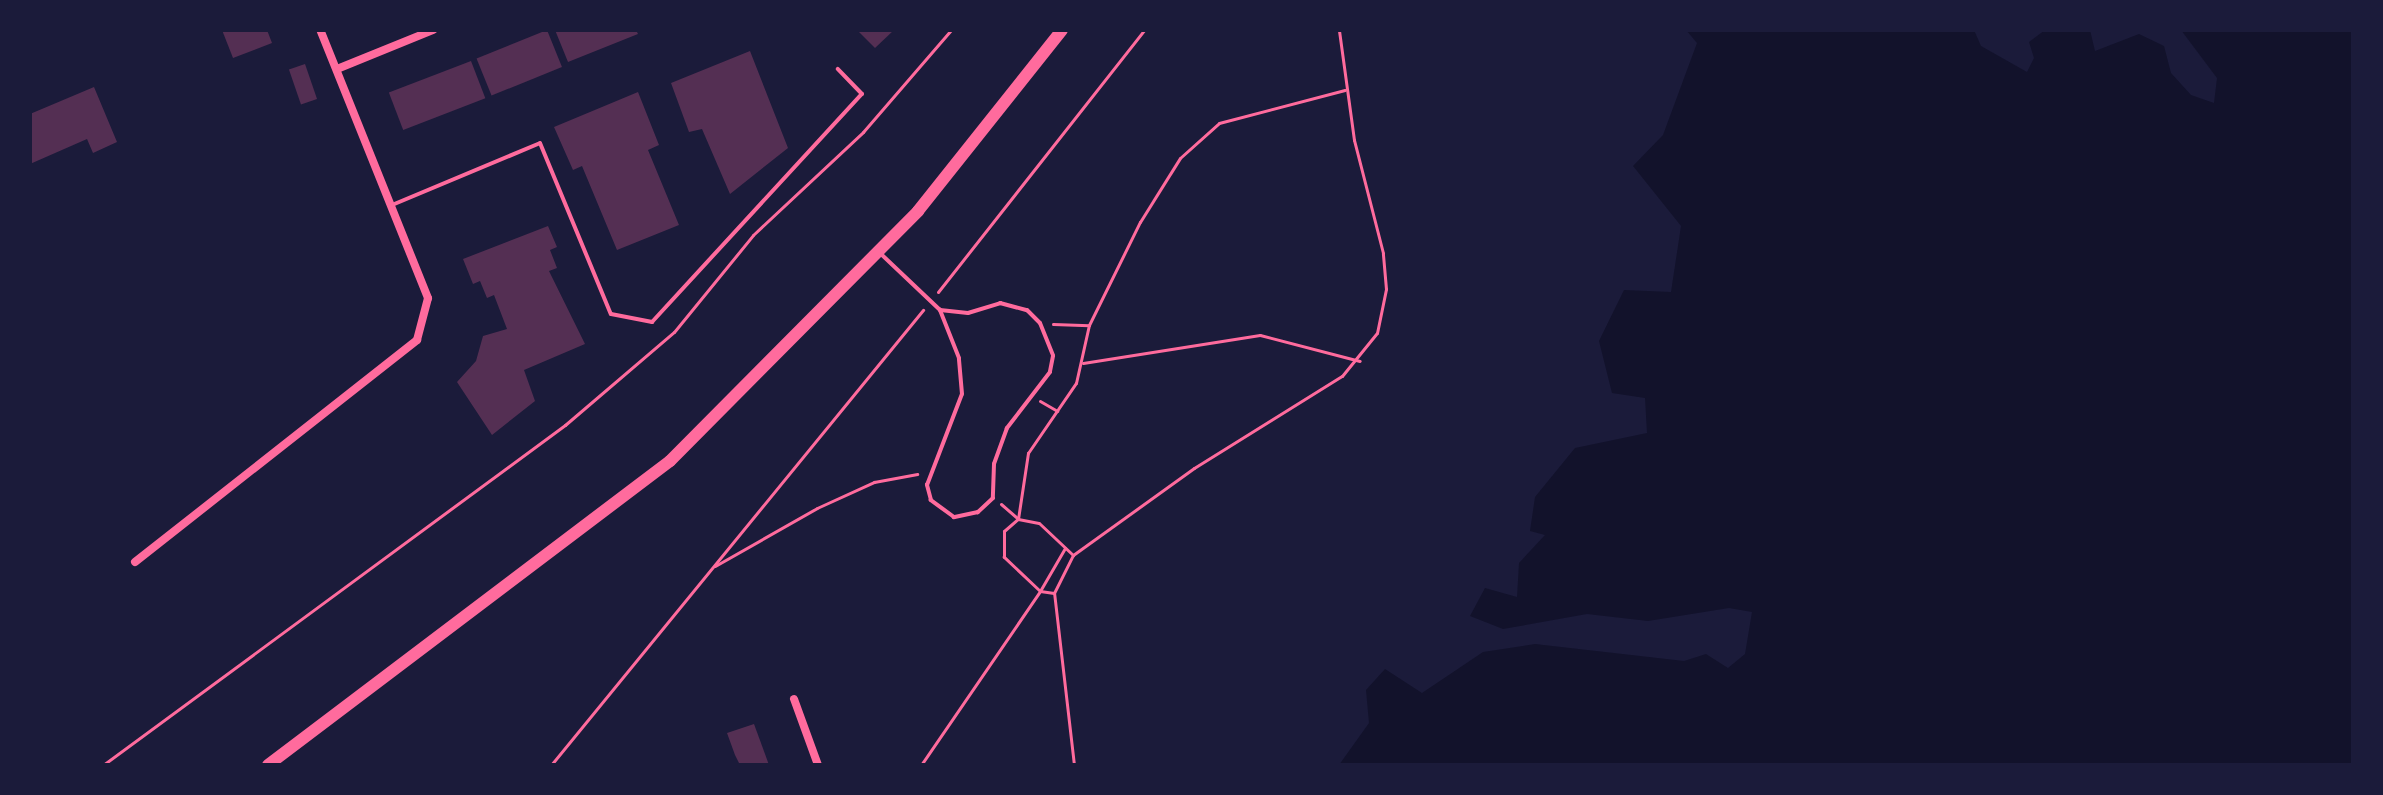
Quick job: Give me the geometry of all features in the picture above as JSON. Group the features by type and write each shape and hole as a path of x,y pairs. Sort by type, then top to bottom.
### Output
{"main road":[{"path":"266,765 660,470 880,252 1062,30"}],"street":[{"path":"135,562 417,340 428,298 320,30"},
{"path":"337,69 433,30"},
{"path":"794,699 818,765"}],"lane":[{"path":"392,205 540,143 611,314 652,322 862,94 838,69"},
{"path":"880,252 940,310 959,358 962,394 929,471 931,500 954,517 978,512 993,498 1001,444 1030,395 1050,372 1053,356 1040,323 1011,303 968,313 940,310"}],"path":[{"path":"103,765 565,425 674,332 753,235 863,132 951,30"},
{"path":"551,765 931,301 1144,30"},
{"path":"1074,765 1054,593 1073,555 1360,361 1377,333 1386,289 1345,90 1339,30"},
{"path":"1054,593 1040,591 1004,557 1004,531 1018,519 1028,453 1057,411 1083,363 1089,325 1180,158 1219,123 1345,90"},
{"path":"1040,323 1089,325"},
{"path":"1083,363 1260,335 1360,361"},
{"path":"1030,395 1057,411"},
{"path":"711,569 874,482 929,471"},
{"path":"993,498 1018,519 1039,523 1073,555"},
{"path":"921,765 1040,591 1065,548"}],"shaded area":[{"path":"1686,30 1974,30 1981,46 2027,72 2034,58 2029,42 2045,30 2090,30 2095,51 2139,34 2164,46 2171,73 2191,95 2214,103 2217,78 2181,30 2353,30 2353,765 1339,765 1369,723 1366,690 1385,669 1422,693 1483,652 1535,644 1684,661 1706,654 1728,668 1745,654 1752,612 1729,608 1648,621 1587,614 1503,629 1470,616 1485,588 1517,597 1519,563 1545,535 1530,531 1535,497 1575,448 1647,433 1645,398 1612,393 1599,341 1624,290 1671,292 1681,226 1633,166 1663,135 1697,43"}],"building":[{"path":"222,30 267,30 272,43 233,58"},
{"path":"547,30 562,67 492,96 477,58"},
{"path":"555,30 636,30 638,34 568,62"},
{"path":"857,30 894,30 875,48"},
{"path":"750,51 788,148 730,194 702,129 689,132 671,83"},
{"path":"471,61 485,98 403,130 389,93"},
{"path":"305,64 317,99 301,105 289,70"},
{"path":"94,87 117,142 93,153 87,139 30,164 30,114"},
{"path":"638,92 659,145 648,150 679,225 617,250 582,166 573,170 554,127"},
{"path":"548,226 557,247 550,250 557,268 549,271 585,344 524,370 535,401 492,435 457,382 476,361 483,336 507,329 494,295 487,298 480,281 473,284 463,259"},
{"path":"754,724 769,765 740,765 735,755 727,733"}]}
